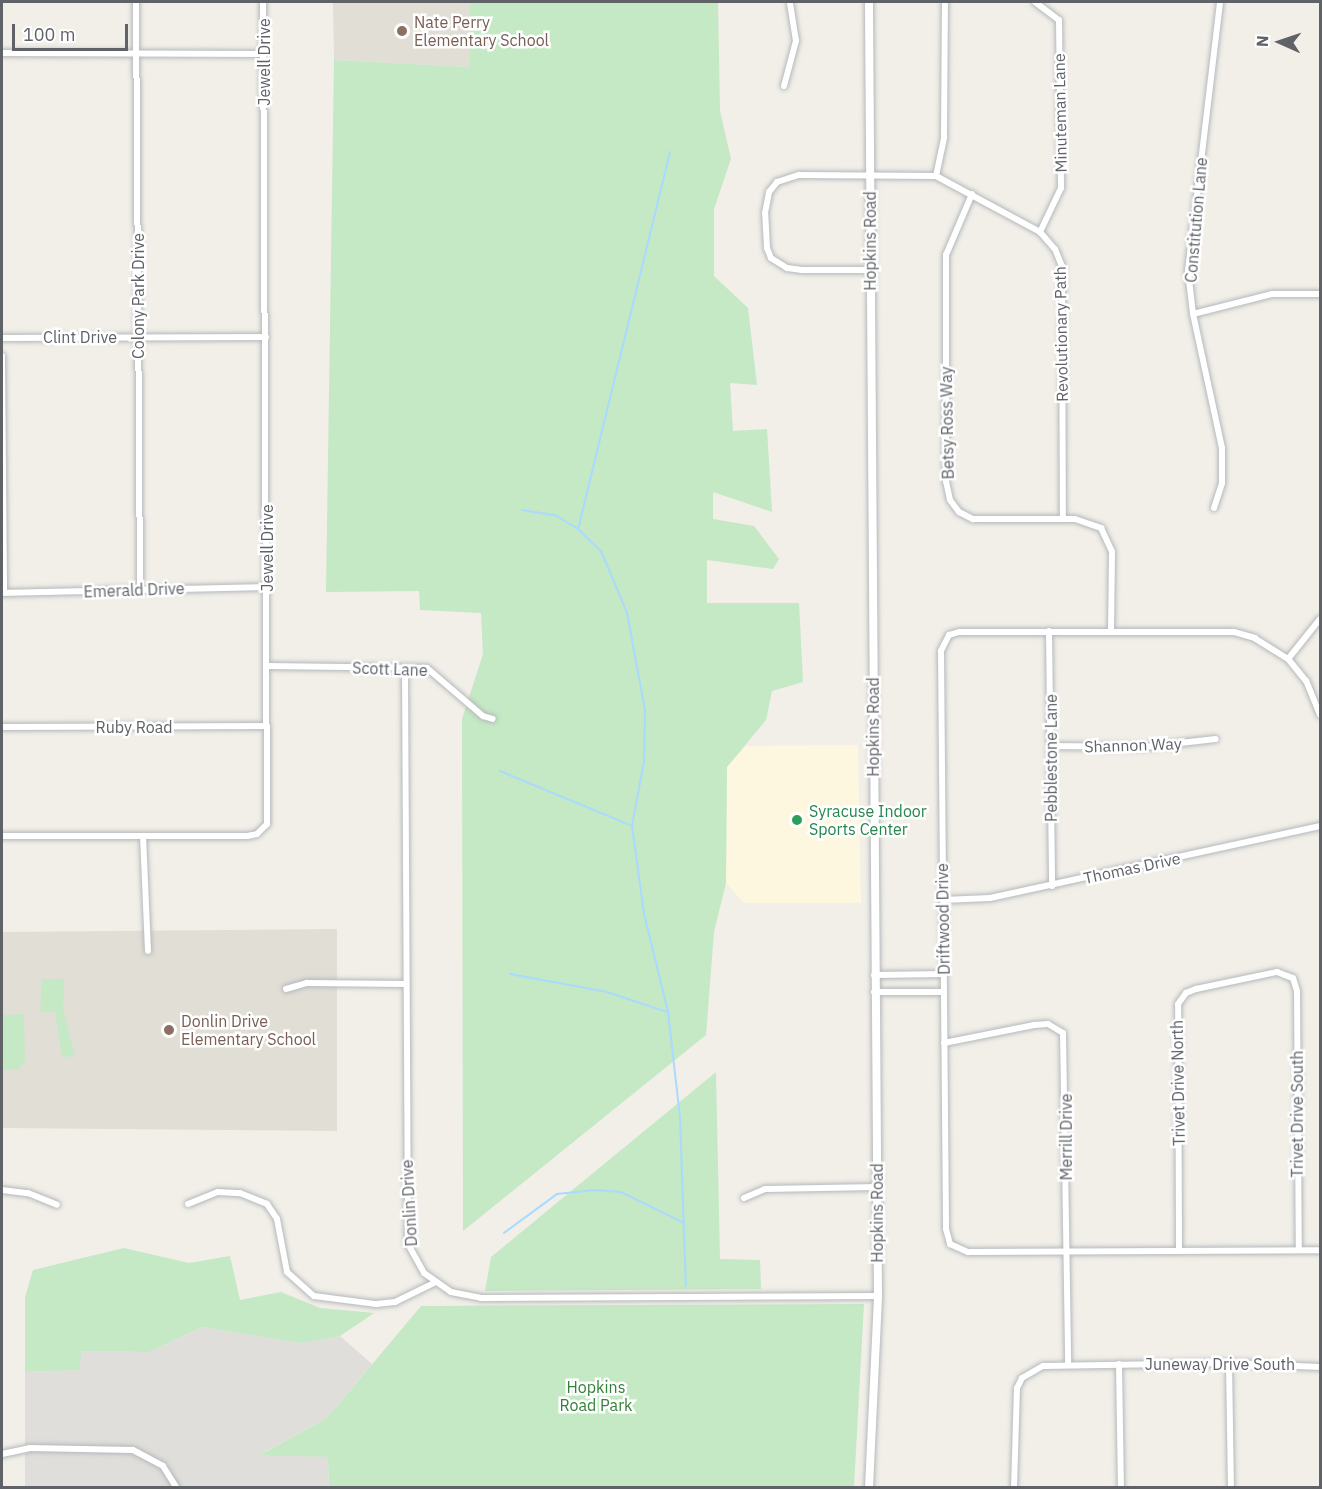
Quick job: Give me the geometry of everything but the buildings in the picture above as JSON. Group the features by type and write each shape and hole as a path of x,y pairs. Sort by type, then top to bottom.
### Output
{"street":[{"name":"Colony Park Drive","path":"136,2 140,590"},
{"name":"Jewell Drive","path":"2,836 247,836 263,829 268,820 263,2"},
{"path":"784,86 796,41 790,2"},
{"name":"Hopkins Road","path":"869,2 874,992 878,1187 878,1296 869,1488"},
{"path":"936,176 944,137 945,2"},
{"name":"Minuteman Lane","path":"1035,2 1059,20 1061,188 1040,232"},
{"name":"Constitution Lane","path":"1214,508 1222,483 1222,448 1193,314 1188,272 1220,2"},
{"path":"2,53 264,54"},
{"name":"Revolutionary Path","path":"870,270 787,268 771,258 766,248 765,213 769,192 782,179 870,175 936,176 1040,232 1055,249 1062,267 1063,519"},
{"name":"Betsy Ross Way","path":"972,194 946,255 946,481 950,500 959,512 974,519 1063,519 1089,522 1101,528 1110,542 1111,631"},
{"path":"1193,314 1272,294 1320,294"},
{"name":"Clint Drive","path":"2,338 266,337"},
{"path":"2,356 3,593"},
{"name":"Emerald Drive","path":"3,593 266,587"},
{"path":"1288,659 1320,619"},
{"name":"Pebblestone Lane","path":"1050,631 1052,885"},
{"name":"Driftwood Drive","path":"1320,715 1306,681 1288,659 1255,638 1234,632 959,632 944,640 944,1043 946,1229 950,1244 968,1252 1320,1250"},
{"name":"Scott Lane","path":"267,666 435,670 483,716 493,720"},
{"name":"Donlin Drive","path":"405,668 408,1244 412,1258 434,1282 451,1292 481,1298 878,1296"},
{"name":"Ruby Road","path":"2,727 267,726"},
{"name":"Shannon Way","path":"1050,746 1145,747 1216,739"},
{"name":"Thomas Drive","path":"943,900 990,898 1320,826"},
{"path":"143,836 148,951"},
{"name":"Trivet Drive North","path":"1179,1251 1178,1004 1185,993 1196,989 1277,972 1293,978"},
{"path":"874,975 944,974"},
{"name":"Trivet Drive South","path":"1293,978 1297,992 1299,1250"},
{"path":"286,989 307,983 406,984"},
{"path":"874,992 944,992"},
{"name":"Merrill Drive","path":"944,1043 1034,1025 1048,1024 1063,1033 1068,1365"},
{"path":"744,1198 765,1189 878,1187"},
{"path":"2,1190 28,1193 57,1205"},
{"path":"188,1204 218,1192 240,1193 267,1204 277,1219 288,1272 314,1296 385,1303 406,1298 434,1282"},
{"path":"1229,1363 1231,1488"},
{"name":"Juneway Drive South","path":"1014,1488 1017,1388 1032,1371 1068,1365 1119,1364 1229,1363 1320,1367"},
{"path":"1119,1364 1121,1488"},
{"path":"2,1454 33,1448 133,1450 163,1466 177,1488"}],"shaded area":[{"name":"Nate Perry Elementary School","path":"333,2 470,2 470,67 334,60"},
{"path":"858,745 861,903 744,903 726,883 727,767 746,746"},
{"name":"Donlin Drive Elementary School","path":"337,929 337,1131 2,1128 2,932"},
{"path":"202,1327 301,1343 340,1336 372,1364 327,1418 261,1454 328,1457 329,1488 25,1487 25,1372 79,1370 80,1351 149,1352"}],"green space":[{"path":"470,2 718,2 720,111 731,159 714,209 714,276 748,308 757,385 730,383 733,431 767,429 772,512 713,492 713,519 754,526 779,559 773,569 707,560 707,603 799,603 803,682 772,691 766,720 727,767 726,883 714,932 706,1035 463,1231 462,719 483,654 481,613 420,610 419,591 326,592 334,60 470,67"},
{"path":"42,979 64,979 63,1009 75,1056 62,1057 55,1012 40,1012"},
{"path":"24,1014 25,1061 18,1070 2,1069 2,1015"},
{"path":"716,1072 720,1259 760,1260 761,1289 485,1291 491,1257"},
{"path":"124,1248 189,1263 230,1256 240,1300 281,1292 320,1308 374,1313 340,1336 301,1343 202,1327 149,1352 81,1351 80,1370 25,1372 25,1297 33,1270"},
{"name":"Hopkins Road Park","path":"864,1304 854,1487 329,1487 328,1457 260,1455 327,1418 421,1306"}],"waterway":[{"path":"670,152 578,529 601,551 627,613 645,710 644,761 632,826 644,914 668,1012 680,1118 686,1286"},
{"path":"522,510 555,515 578,529"},
{"path":"500,771 630,825"},
{"path":"510,974 607,992 667,1012"},
{"path":"504,1233 557,1194 593,1190 621,1192 684,1223"}],"place":[{"name":"Nate Perry Elementary School","path":"402,31"},
{"name":"Syracuse Indoor Sports Center","path":"797,820"},
{"name":"Donlin Drive Elementary School","path":"169,1030"}]}
